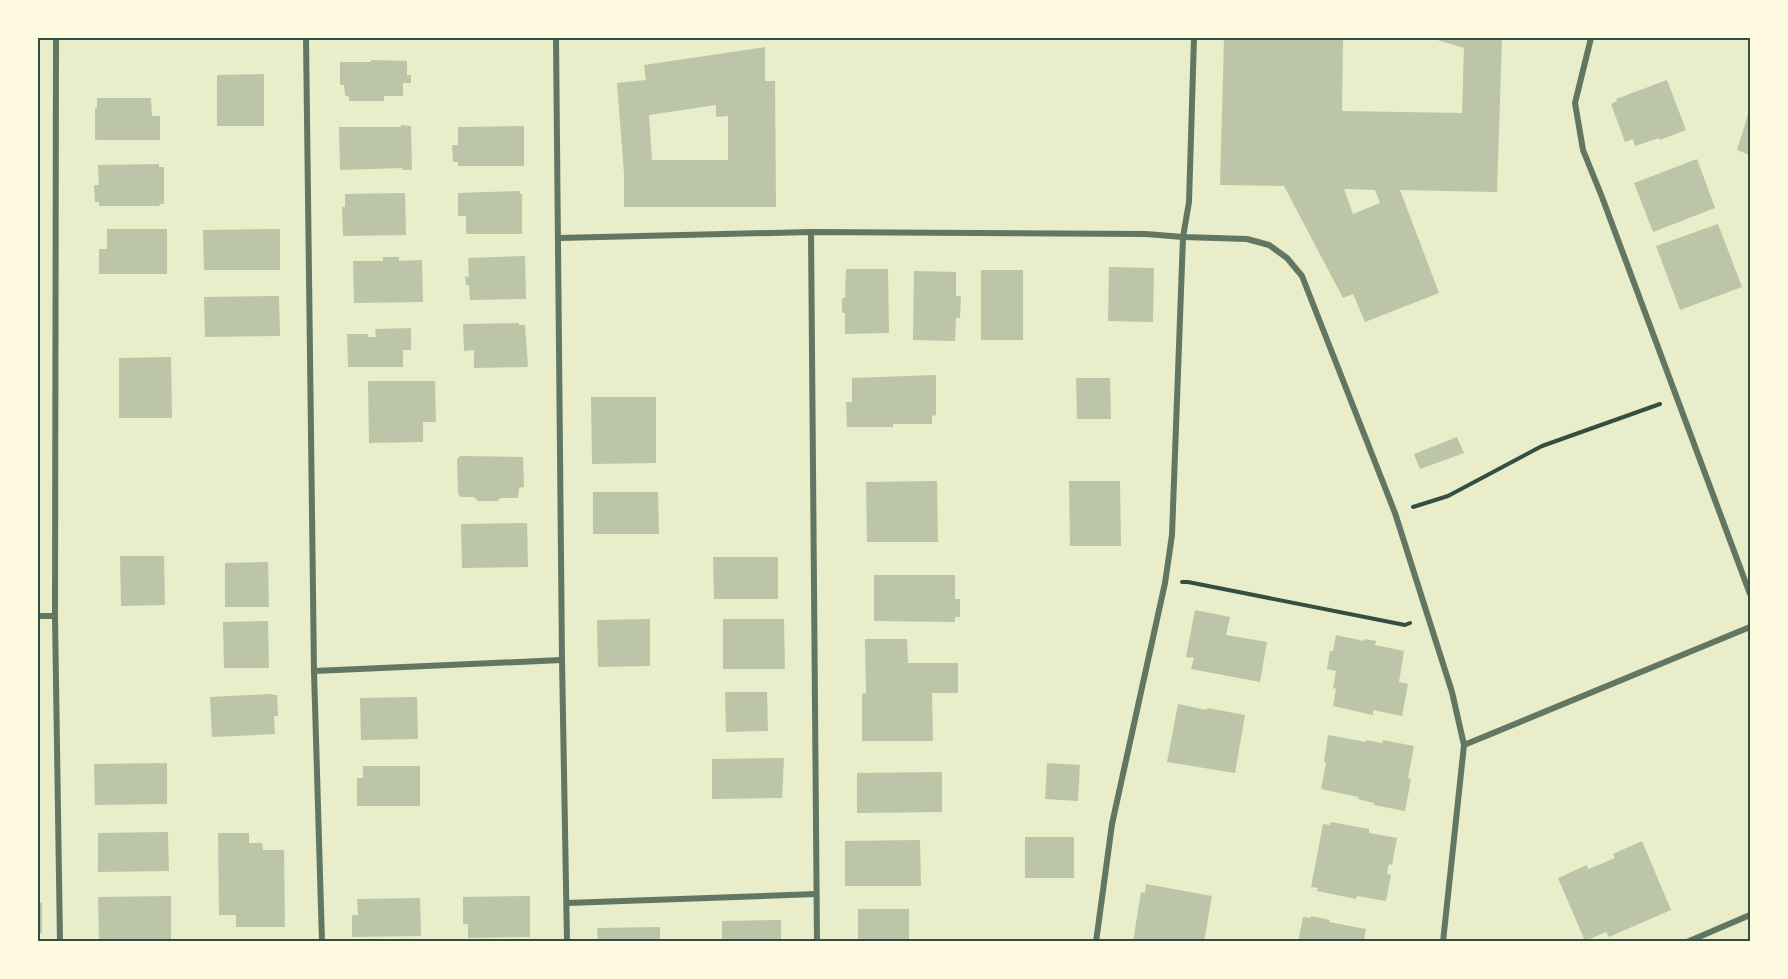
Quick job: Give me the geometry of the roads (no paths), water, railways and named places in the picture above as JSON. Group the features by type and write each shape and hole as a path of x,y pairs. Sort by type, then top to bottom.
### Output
{"street":[{"path":"56,38 55,616 60,942"},
{"path":"306,38 314,671 322,942"},
{"path":"556,38 567,942"},
{"path":"1096,942 1112,824 1165,583 1172,535 1183,237 1189,202 1194,38"},
{"path":"1591,38 1575,103 1583,150 1750,594"},
{"path":"559,238 811,232 1146,234 1247,239 1269,245 1287,258 1302,276 1395,513 1452,692 1464,745 1443,942"},
{"path":"811,232 817,942"},
{"path":"38,616 55,616"},
{"path":"1464,745 1750,627"},
{"path":"314,671 562,660"},
{"path":"567,903 816,894"},
{"path":"1687,942 1750,915"}]}
